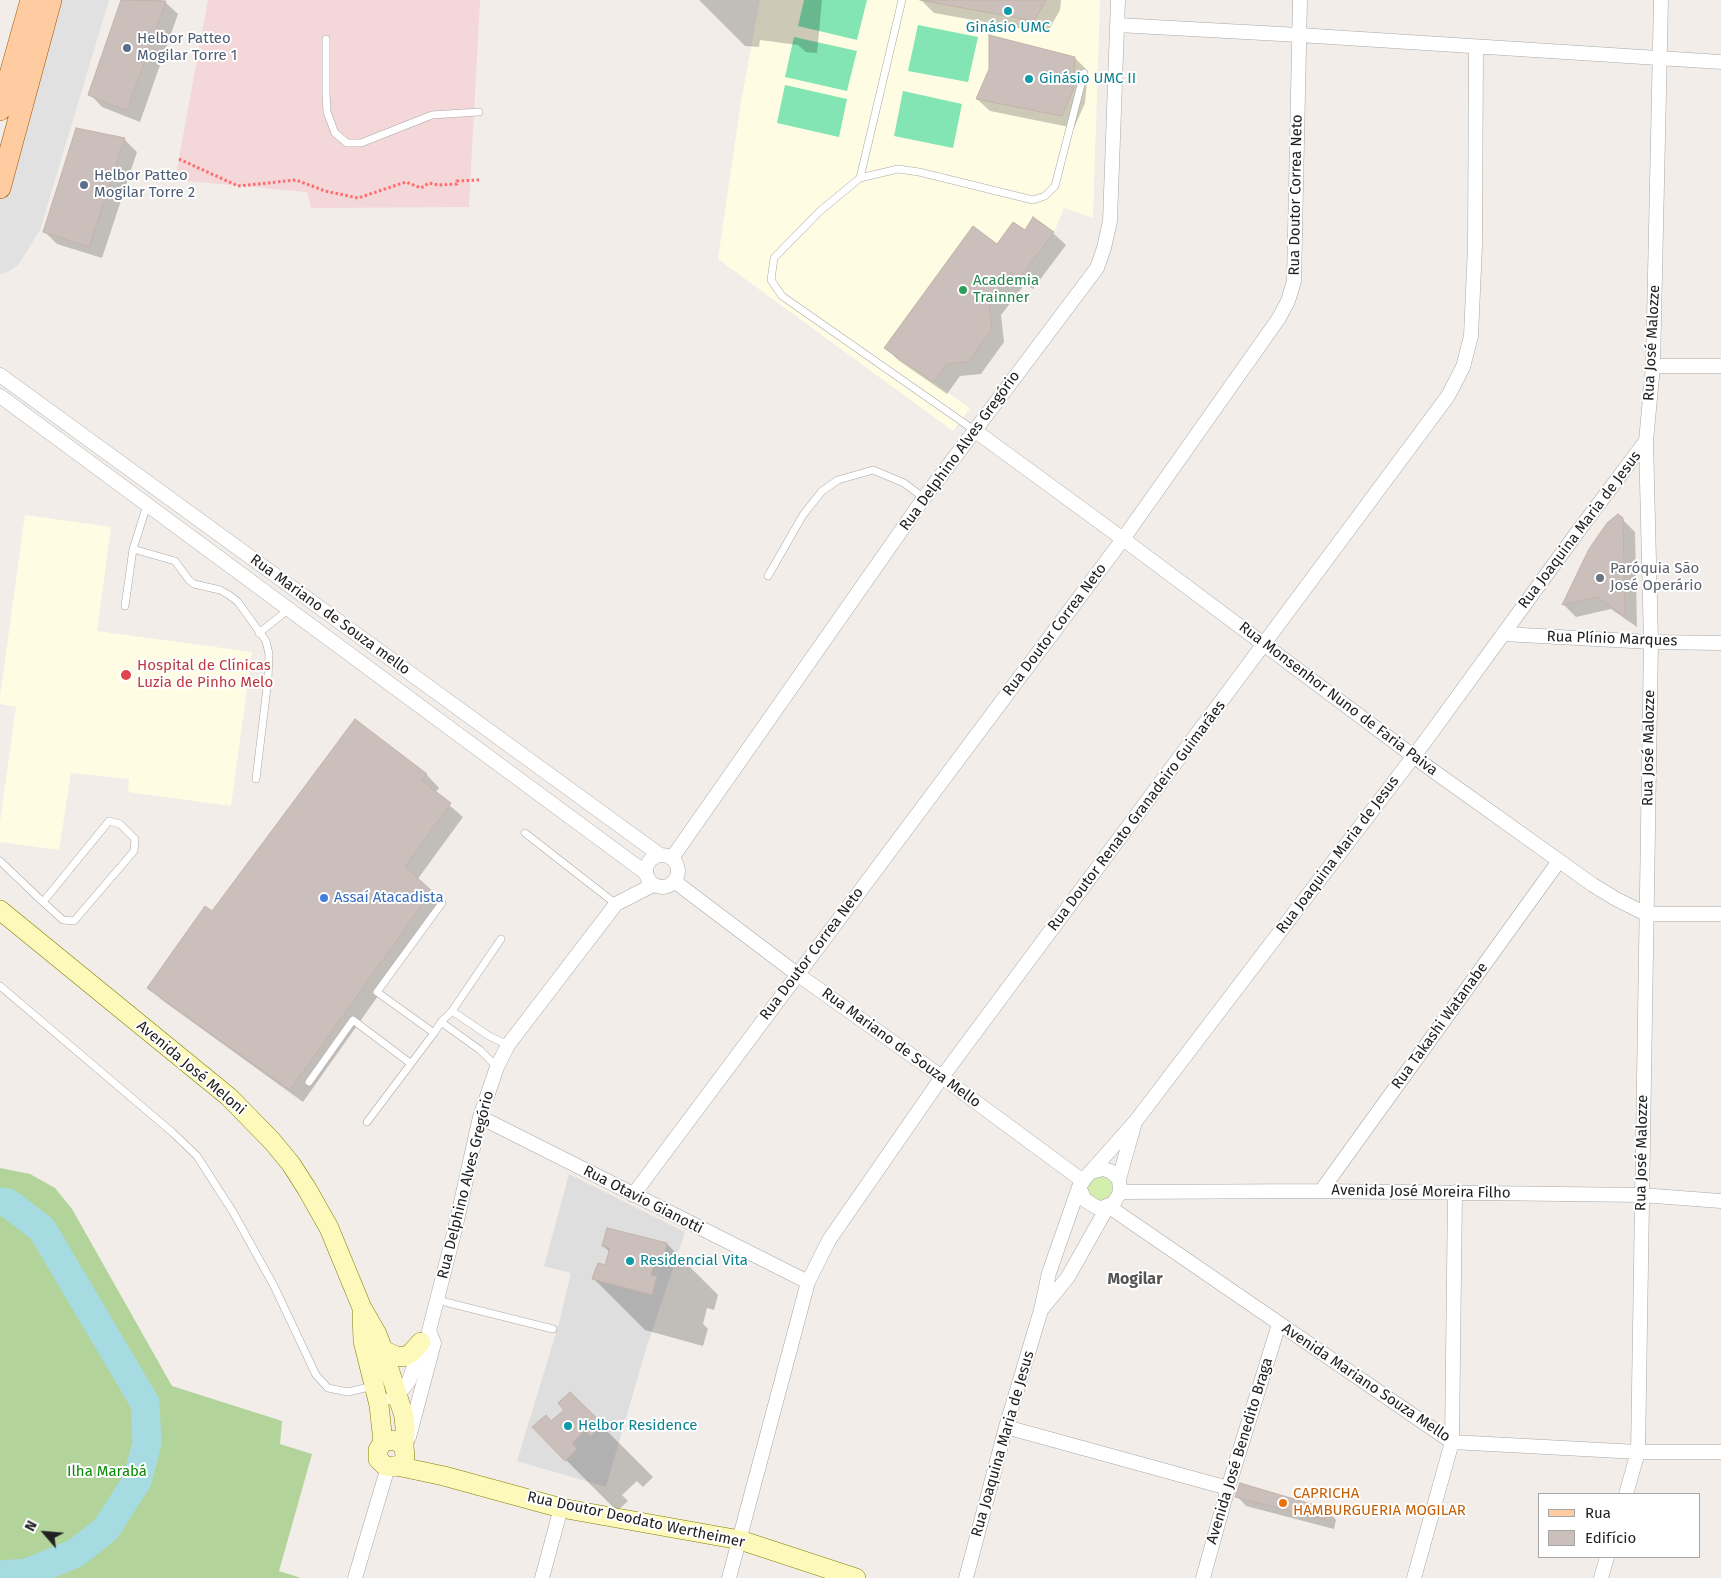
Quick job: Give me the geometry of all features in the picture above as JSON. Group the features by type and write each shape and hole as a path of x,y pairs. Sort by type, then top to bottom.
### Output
{"main road":[{"path":"0,110 31,0"},
{"path":"0,188 51,0"}],"street":[{"name":"Rua Delphino Alves Gregório","path":"666,856 924,498 1097,268 1110,221 1118,0"},
{"name":"Rua Doutor Correa Neto","path":"633,1195 1123,538 1279,318 1288,301 1294,281 1300,0"},
{"name":"Rua José Malozze","path":"1626,1493 1638,1452 1651,642 1646,441 1653,366 1661,0"},
{"path":"1118,25 1721,62"},
{"name":"Rua Doutor Renato Granadeiro Guimarães","path":"729,1578 808,1282 829,1240 942,1077 1448,396 1463,367 1470,336 1475,246 1476,47"},
{"path":"1653,366 1721,366"},
{"name":"Rua Mariano de Souza mello","path":"0,376 666,856"},
{"name":"Rua Mariano de Souza mello","path":"0,396 646,873"},
{"name":"Rua Monsenhor Nuno de Faria Paiva","path":"974,430 1123,538 1414,756 1558,861 1616,900 1646,914 1721,914"},
{"name":"Rua Joaquina Maria de Jesus","path":"966,1578 1049,1273 1085,1180 1135,1122 1414,756 1646,441"},
{"name":"Rua Plínio Marques","path":"1503,634 1651,642 1721,643"},
{"path":"666,856 676,863 677,875 674,881 665,887 653,885 649,882 646,873 649,861 666,856"},
{"name":"Rua Takashi Watanabe","path":"1321,1191 1558,861"},
{"name":"Rua Mariano de Souza Mello","path":"674,881 797,974 1085,1180"},
{"name":"Rua Delphino Alves Gregório","path":"355,1578 400,1457 434,1343 425,1336 437,1300 455,1229 480,1117 497,1066 508,1045 616,904 653,885"},
{"name":"Avenida José Meloni","path":"2,913 229,1097 272,1141 291,1164 329,1228 362,1308"},
{"name":"Rua Otavio Gianotti","path":"480,1117 808,1282"},
{"path":"1119,1186 1110,1171 1104,1169 1085,1180 1086,1200 1090,1204 1102,1208 1114,1203 1119,1186 1135,1122"},
{"name":"Avenida José Moreira Filho","path":"1119,1186 1321,1191 1641,1195 1721,1201"},
{"path":"1414,1578 1452,1442 1455,1192"},
{"name":"Rua Joaquina Maria de Jesus","path":"1040,1310 1068,1277 1108,1206"},
{"name":"Avenida Mariano Souza Mello","path":"1108,1206 1452,1442 1638,1452 1721,1452"},
{"path":"362,1308 377,1334 383,1350 405,1423 400,1457"},
{"path":"362,1308 363,1341 379,1405 383,1442 377,1454 381,1463 400,1457"},
{"name":"Avenida José Benedito Braga","path":"1203,1578 1228,1488 1278,1324"},
{"path":"383,1350 396,1356 404,1357 411,1353 425,1336"},
{"path":"379,1405 397,1395 409,1381 425,1336"},
{"path":"1006,1427 1228,1488"},
{"path":"383,1442 388,1440 397,1441 400,1457"},
{"name":"Rua Doutor Deodato Wertheimer","path":"400,1457 444,1476 561,1508 740,1540 856,1578"},
{"path":"542,1578 561,1508"},
{"path":"1601,1578 1607,1558"}],"lane":[{"path":"860,178 902,0"},
{"path":"326,39 327,112 335,133 347,143 361,143 432,115 479,112"},
{"path":"974,430 782,296 771,280 774,258 820,211 860,178 898,169 919,172 1033,200 1045,196 1055,186 1084,73"},
{"path":"768,576 803,514 822,491 838,480 873,470 904,483 924,498"},
{"path":"125,606 133,549 147,505"},
{"path":"133,549 175,560 194,584 220,590 229,595 238,602 266,641 269,654 268,679 256,779"},
{"path":"259,633 289,609"},
{"path":"0,861 43,902 63,920 74,921 134,851 135,838 120,824 109,821 43,902"},
{"path":"525,833 616,904"},
{"path":"434,1033 377,992 442,903"},
{"path":"367,1122 441,1022 452,1011 501,939"},
{"path":"0,986 172,1132 197,1156 233,1212 265,1270 316,1375 328,1388 348,1392 375,1385"},
{"path":"452,1011 489,1036 508,1045"},
{"path":"309,1082 352,1020 410,1063"},
{"path":"441,1022 475,1046 497,1066"},
{"path":"437,1300 553,1329"}],"path":[{"path":"179,159 238,186 296,180 325,191 358,198 406,182 421,188 429,183 438,185 457,184 457,181 479,180"}],"shaded area":[{"path":"51,0 109,0 40,230 19,264 8,272 0,274 0,195"},
{"path":"208,0 480,0 469,207 311,208 307,192 175,180"},
{"path":"760,0 1100,0 1093,218 1064,208 1054,232 1033,217 1025,230 1013,222 997,244 973,227 884,348 970,408 953,431 718,259 741,102"},
{"name":"Hospital de Clínicas Luzia de Pinho Melo","path":"25,515 111,527 97,631 252,652 231,806 128,792 129,779 71,773 59,850 0,842 0,822 16,707 0,704 0,697"},
{"path":"569,1174 685,1232 646,1349 606,1487 517,1461 559,1323 571,1273 544,1266"}],"green space":[{"path":"804,0 867,0 857,40 798,26"},
{"path":"918,25 978,37 968,82 908,71"},
{"path":"794,37 857,51 847,91 785,77"},
{"path":"785,85 847,99 839,137 777,123"},
{"path":"903,91 962,104 953,148 894,136"},
{"name":"Ilha Marabá","path":"0,1168 30,1174 55,1188 72,1209 172,1386 282,1421 280,1444 312,1454 279,1571 301,1578 0,1578"},
{"path":"1101,1175 1110,1179 1114,1188 1110,1197 1101,1201 1092,1197 1088,1188 1092,1179"}],"building":[{"name":"Helbor Patteo Mogilar Torre 1","path":"121,0 166,1 127,111 88,95"},
{"name":"Ginásio UMC","path":"920,0 1046,0 1034,21"},
{"name":"Ginásio UMC II","path":"989,35 1075,57 1073,90 1062,116 976,99 989,69"},
{"name":"Helbor Patteo Mogilar Torre 2","path":"76,128 125,138 89,247 43,232"},
{"name":"Academia Trainner","path":"1033,217 1054,232 1020,277 1012,272 989,302 992,329 968,362 947,364 933,382 884,348 973,226 997,244 1013,222 1025,230"},
{"name":"Paróquia São José Operário","path":"1618,514 1623,518 1625,616 1597,597 1562,605 1589,549 1607,523"},
{"name":"Assaí Atacadista","path":"355,719 427,774 422,781 451,803 405,867 432,891 290,1090 147,988 205,906 212,911"},
{"name":"Residencial Vita","path":"607,1228 667,1243 663,1259 656,1257 651,1275 657,1276 652,1295 592,1279 598,1263 605,1265 610,1248 602,1246"},
{"name":"Helbor Residence","path":"570,1392 603,1424 591,1436 585,1430 572,1443 577,1449 565,1461 532,1427 546,1415 551,1421 564,1410 558,1403"},
{"name":"CAPRICHA HAMBURGUERIA MOGILAR","path":"1240,1483 1328,1509 1325,1520 1235,1497"}],"waterway":[{"path":"0,1202 8,1203 42,1229 145,1403 147,1443 137,1481 106,1529 76,1553 27,1573 0,1575"}],"place":[{"name":"Ginásio UMC","path":"1008,11"},
{"name":"Helbor Patteo Mogilar Torre 1","path":"127,48"},
{"name":"Ginásio UMC II","path":"1029,79"},
{"name":"Helbor Patteo Mogilar Torre 2","path":"84,185"},
{"name":"Academia Trainner","path":"963,290"},
{"name":"Paróquia São José Operário","path":"1600,578"},
{"name":"Hospital de Clínicas Luzia de Pinho Melo","path":"126,675"},
{"name":"Assaí Atacadista","path":"324,898"},
{"name":"Residencial Vita","path":"630,1261"},
{"name":"Helbor Residence","path":"568,1426"},
{"name":"CAPRICHA HAMBURGUERIA MOGILAR","path":"1283,1503"}],"district":[{"name":"Mogilar","path":"1135,1280"}]}
